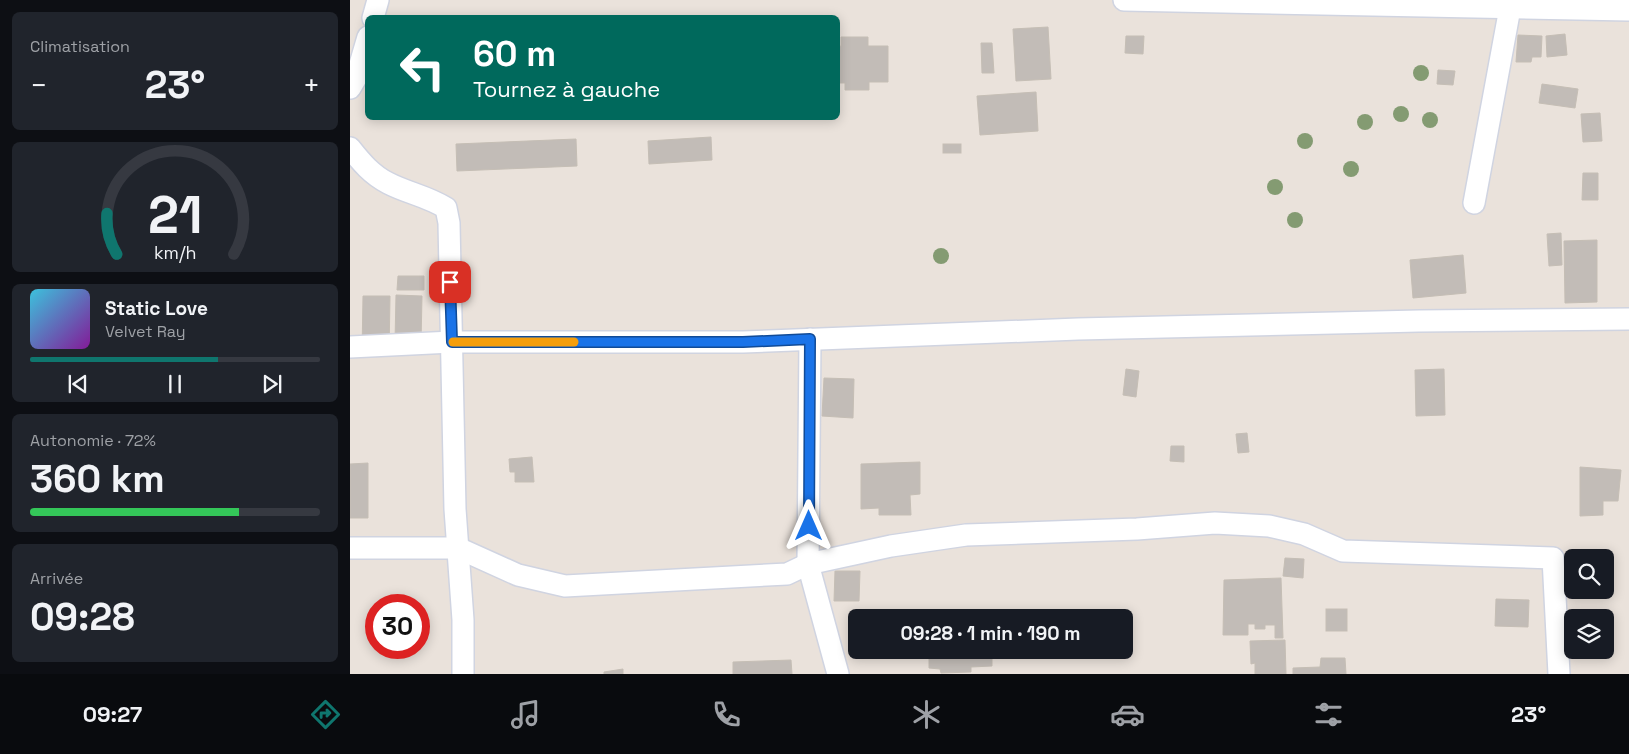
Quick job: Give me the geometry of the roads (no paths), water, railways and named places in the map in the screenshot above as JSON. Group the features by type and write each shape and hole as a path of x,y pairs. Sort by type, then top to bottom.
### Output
{"street":[{"path":"374,15 378,0"},
{"path":"1124,0 1502,5 1629,10"},
{"path":"1474,203 1502,5"},
{"path":"350,88 356,78 365,47"},
{"path":"350,148 369,171 386,182 431,198 446,208 449,223 455,509 463,620 463,674"},
{"path":"350,347 452,342 743,342 1117,328 1419,321 1629,319"},
{"path":"810,339 808,564 838,674"},
{"path":"350,548 458,548 518,574 565,586 787,574 808,564 891,546 966,535 1137,529 1215,523 1269,526 1295,532 1343,551 1553,558 1559,674"}]}
